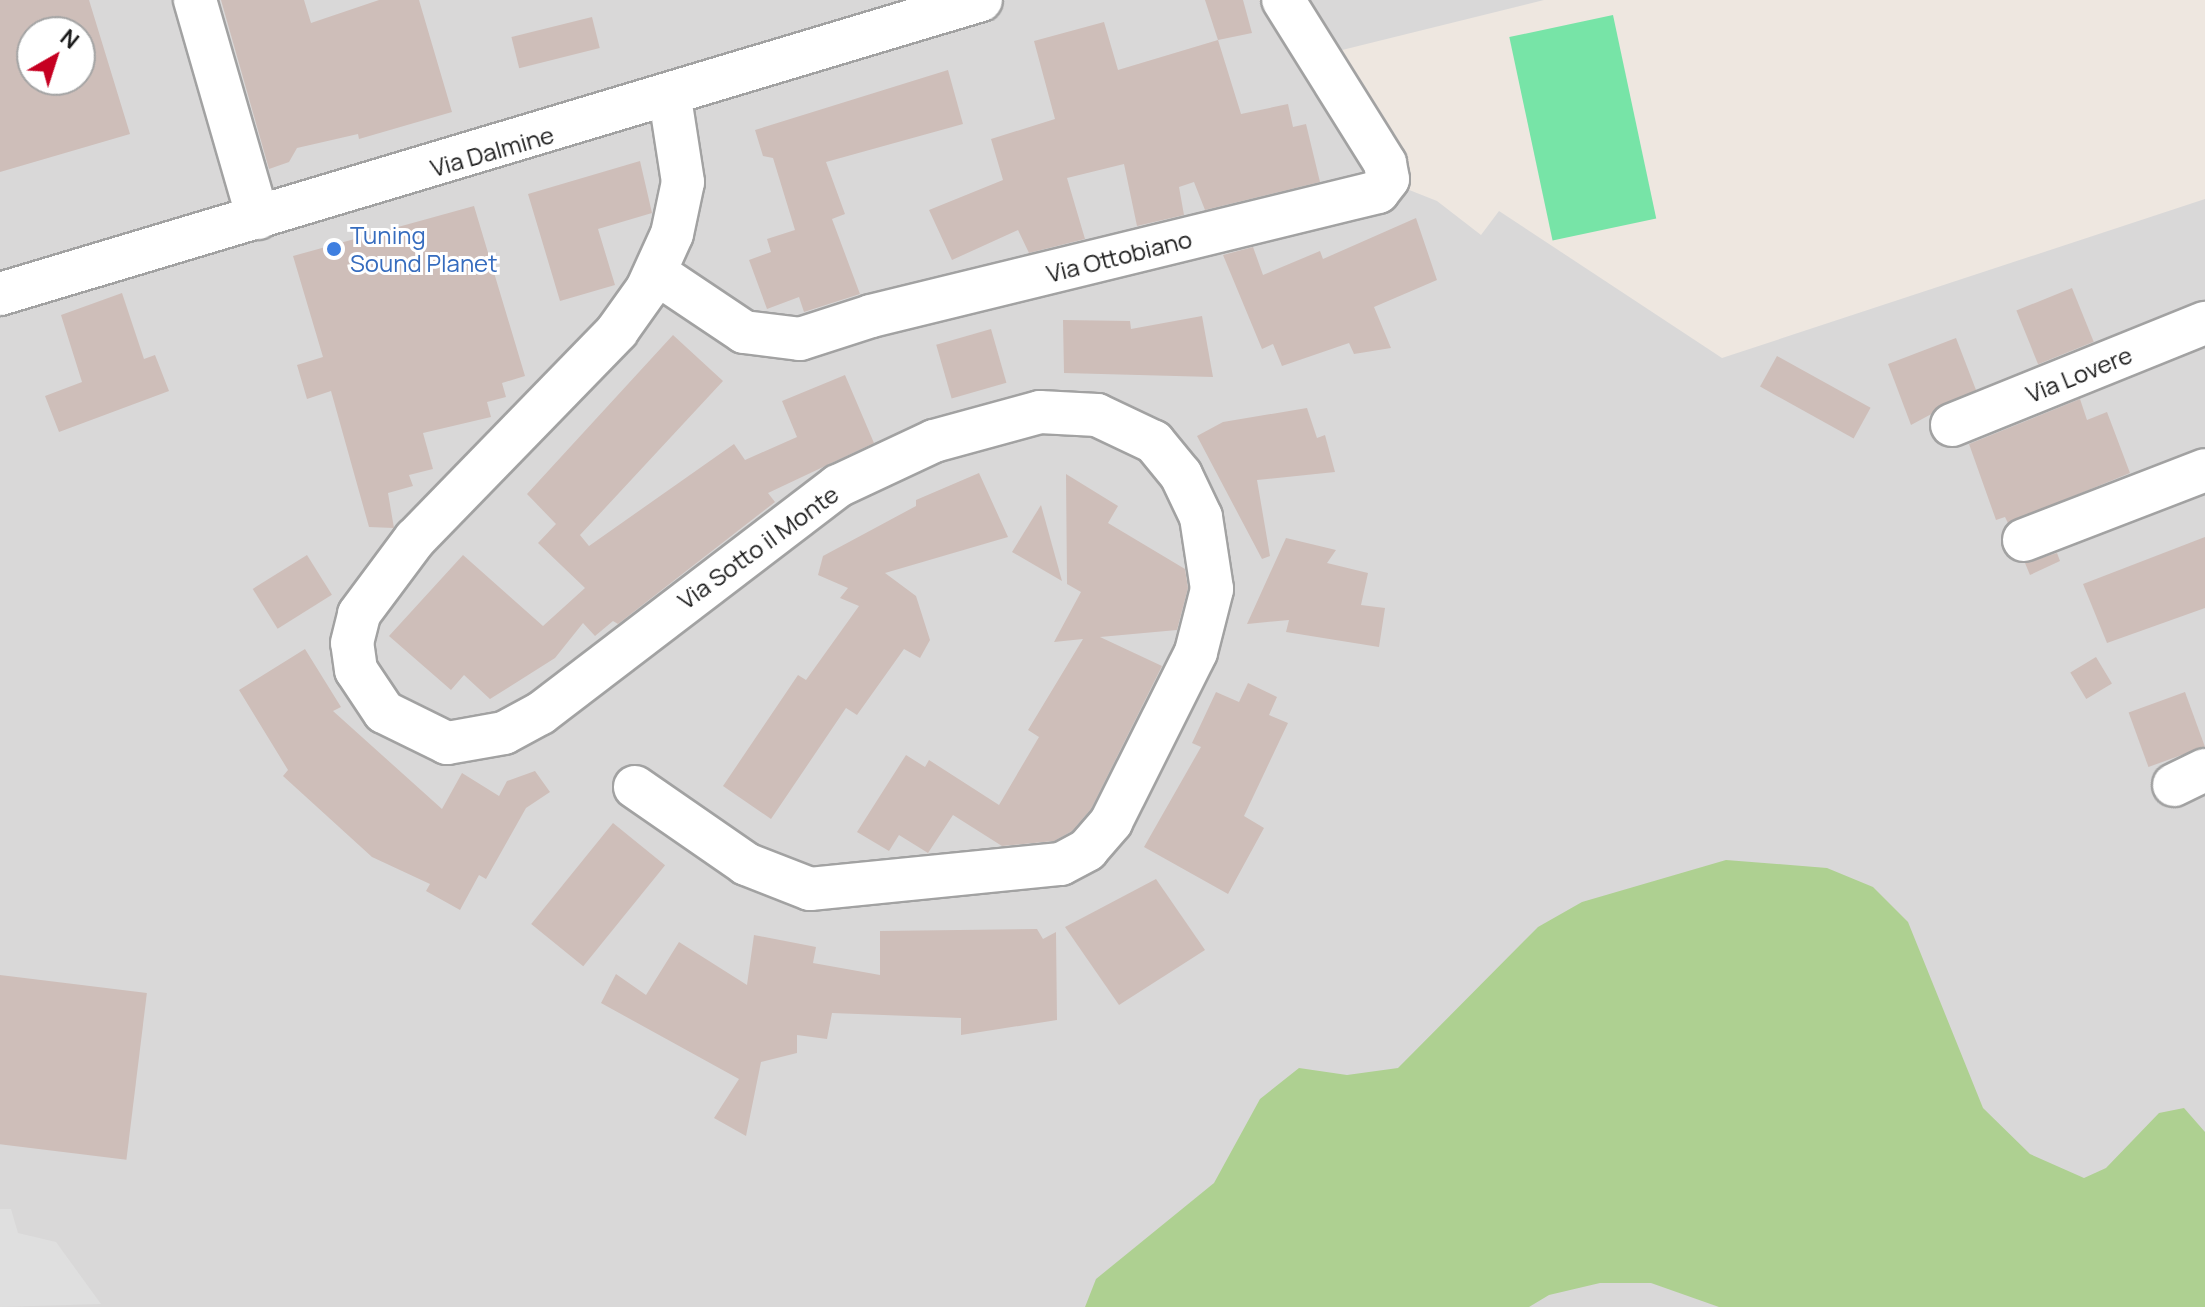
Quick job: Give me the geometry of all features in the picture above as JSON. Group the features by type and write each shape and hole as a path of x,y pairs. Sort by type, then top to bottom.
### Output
{"street":[{"path":"195,0 258,218"},
{"name":"Via Dalmine","path":"0,294 670,98 981,0"},
{"name":"Via Ottobiano","path":"656,273 744,332 800,339 871,316 1378,192 1388,179 1385,163 1283,0"},
{"name":"Via Sotto il Monte","path":"635,787 746,864 810,889 1061,864 1087,850 1111,822 1196,652 1212,589 1201,517 1181,475 1154,442 1097,415 1021,415 934,441 838,486 523,723 457,744 408,729 378,705 356,670 352,643 363,607 415,539 617,331 656,273 683,182 670,98"},
{"name":"Via Lovere","path":"1952,425 2205,323"},
{"path":"2024,540 2205,470"}],"shaded area":[{"path":"0,0 1259,0 1374,176 1437,201 1481,235 1499,211 1722,358 2205,199 2205,1307 0,1307"},
{"path":"1305,0 1544,0 1334,52"},
{"path":"0,1209 11,1209 18,1233 56,1242 101,1304 0,1307"}],"green space":[{"path":"1613,15 1656,218 1553,240 1509,37"},
{"path":"1726,860 1827,868 1873,887 1908,922 1983,1108 2030,1154 2084,1178 2106,1168 2159,1113 2184,1108 2205,1132 2205,1307 1719,1307 1651,1283 1600,1283 1549,1295 1529,1307 1085,1307 1096,1279 1214,1183 1260,1099 1299,1068 1347,1075 1398,1068 1538,927 1582,902"}],"building":[{"path":"0,0 89,0 94,16 16,16 16,96 96,96 96,23 130,134 0,172"},
{"path":"221,0 304,0 311,23 379,0 419,0 452,112 359,139 358,134 297,148 289,162 269,169"},
{"path":"1205,0 1243,0 1252,33 1218,40"},
{"path":"592,17 600,48 519,68 511,37"},
{"path":"1104,22 1118,70 1218,40 1241,114 1288,104 1293,127 1306,124 1320,182 1205,210 1194,182 1179,187 1184,215 1137,226 1124,164 1067,178 1085,239 1029,253 1018,230 952,260 929,210 1003,180 991,139 1055,119 1034,41"},
{"path":"948,70 963,124 826,162 845,214 832,219 860,294 804,312 799,297 767,309 749,260 771,252 767,239 795,230 773,158 763,156 755,130"},
{"path":"640,161 652,213 598,229 615,285 560,301 528,194"},
{"path":"474,206 525,376 502,383 506,397 487,402 491,417 423,433 433,469 409,475 413,486 388,493 394,528 369,527 331,391 307,399 297,365 323,357 293,256"},
{"path":"1416,218 1437,280 1374,307 1391,348 1354,354 1349,343 1282,366 1273,344 1262,349 1223,255 1253,247 1263,275 1320,251 1323,259"},
{"path":"2072,288 2094,342 2038,364 2016,310"},
{"path":"122,293 144,359 155,355 169,391 59,432 45,396 82,382 61,315"},
{"path":"1202,316 1213,377 1064,373 1063,320 1130,321 1131,329"},
{"path":"991,329 1006,383 952,399 936,345"},
{"path":"673,335 723,381 580,535 589,546 734,444 745,460 797,437 782,401 845,375 874,443 768,493 775,502 618,624 613,621 595,636 583,623 555,658 490,699 464,675 451,690 389,636 463,555 543,626 585,588 538,543 556,524 527,494"},
{"path":"1956,338 1976,390 1911,425 1888,364"},
{"path":"1777,356 1871,408 1854,438 1760,387"},
{"path":"2080,399 2087,420 2107,412 2130,473 2008,523 2005,517 1996,520 1969,444"},
{"path":"1307,408 1317,438 1325,435 1335,472 1257,480 1270,556 1262,559 1197,436 1223,422"},
{"path":"979,473 1008,537 885,573 916,596 930,640 920,658 904,649 857,715 846,708 771,819 723,786 798,675 806,680 859,606 840,598 848,588 818,575 823,556 916,506 916,500"},
{"path":"1066,474 1118,506 1108,523 1185,569 1188,588 1177,630 1100,637 1162,666 1091,809 1072,831 1054,841 1002,846 953,815 928,853 899,835 889,851 857,832 906,755 925,767 929,760 999,805 1039,737 1028,730 1083,639 1054,642 1081,592 1067,584"},
{"path":"1041,505 1062,581 1012,552"},
{"path":"2205,537 2205,608 2107,643 2083,584"},
{"path":"1286,538 1336,550 1327,563 1368,573 1361,605 1385,608 1379,647 1286,632 1289,620 1247,624"},
{"path":"2057,553 2060,561 2030,575 2025,563"},
{"path":"307,555 332,595 278,629 253,589"},
{"path":"305,649 341,707 333,711 442,809 462,773 499,796 507,781 535,771 550,792 526,808 486,879 479,875 460,910 426,891 430,884 372,857 283,776 288,770 239,690"},
{"path":"2096,657 2112,684 2086,699 2070,672"},
{"path":"1248,683 1277,697 1269,715 1288,723 1244,816 1264,828 1228,894 1144,847 1201,747 1192,743 1216,692 1239,702"},
{"path":"2185,692 2205,747 2148,767 2129,713"},
{"path":"613,823 665,865 583,966 531,924"},
{"path":"1156,879 1205,950 1119,1005 1065,927"},
{"path":"1037,929 1043,939 1056,932 1057,1020 961,1035 961,1018 832,1013 827,1039 797,1035 797,1053 761,1062 746,1136 714,1118 739,1079 601,1003 616,974 646,995 679,942 747,985 754,935 816,947 813,963 880,975 880,931"},
{"path":"0,975 147,993 126,1160 0,1144"}],"place":[{"name":"Tuning Sound Planet","path":"334,249"}]}
